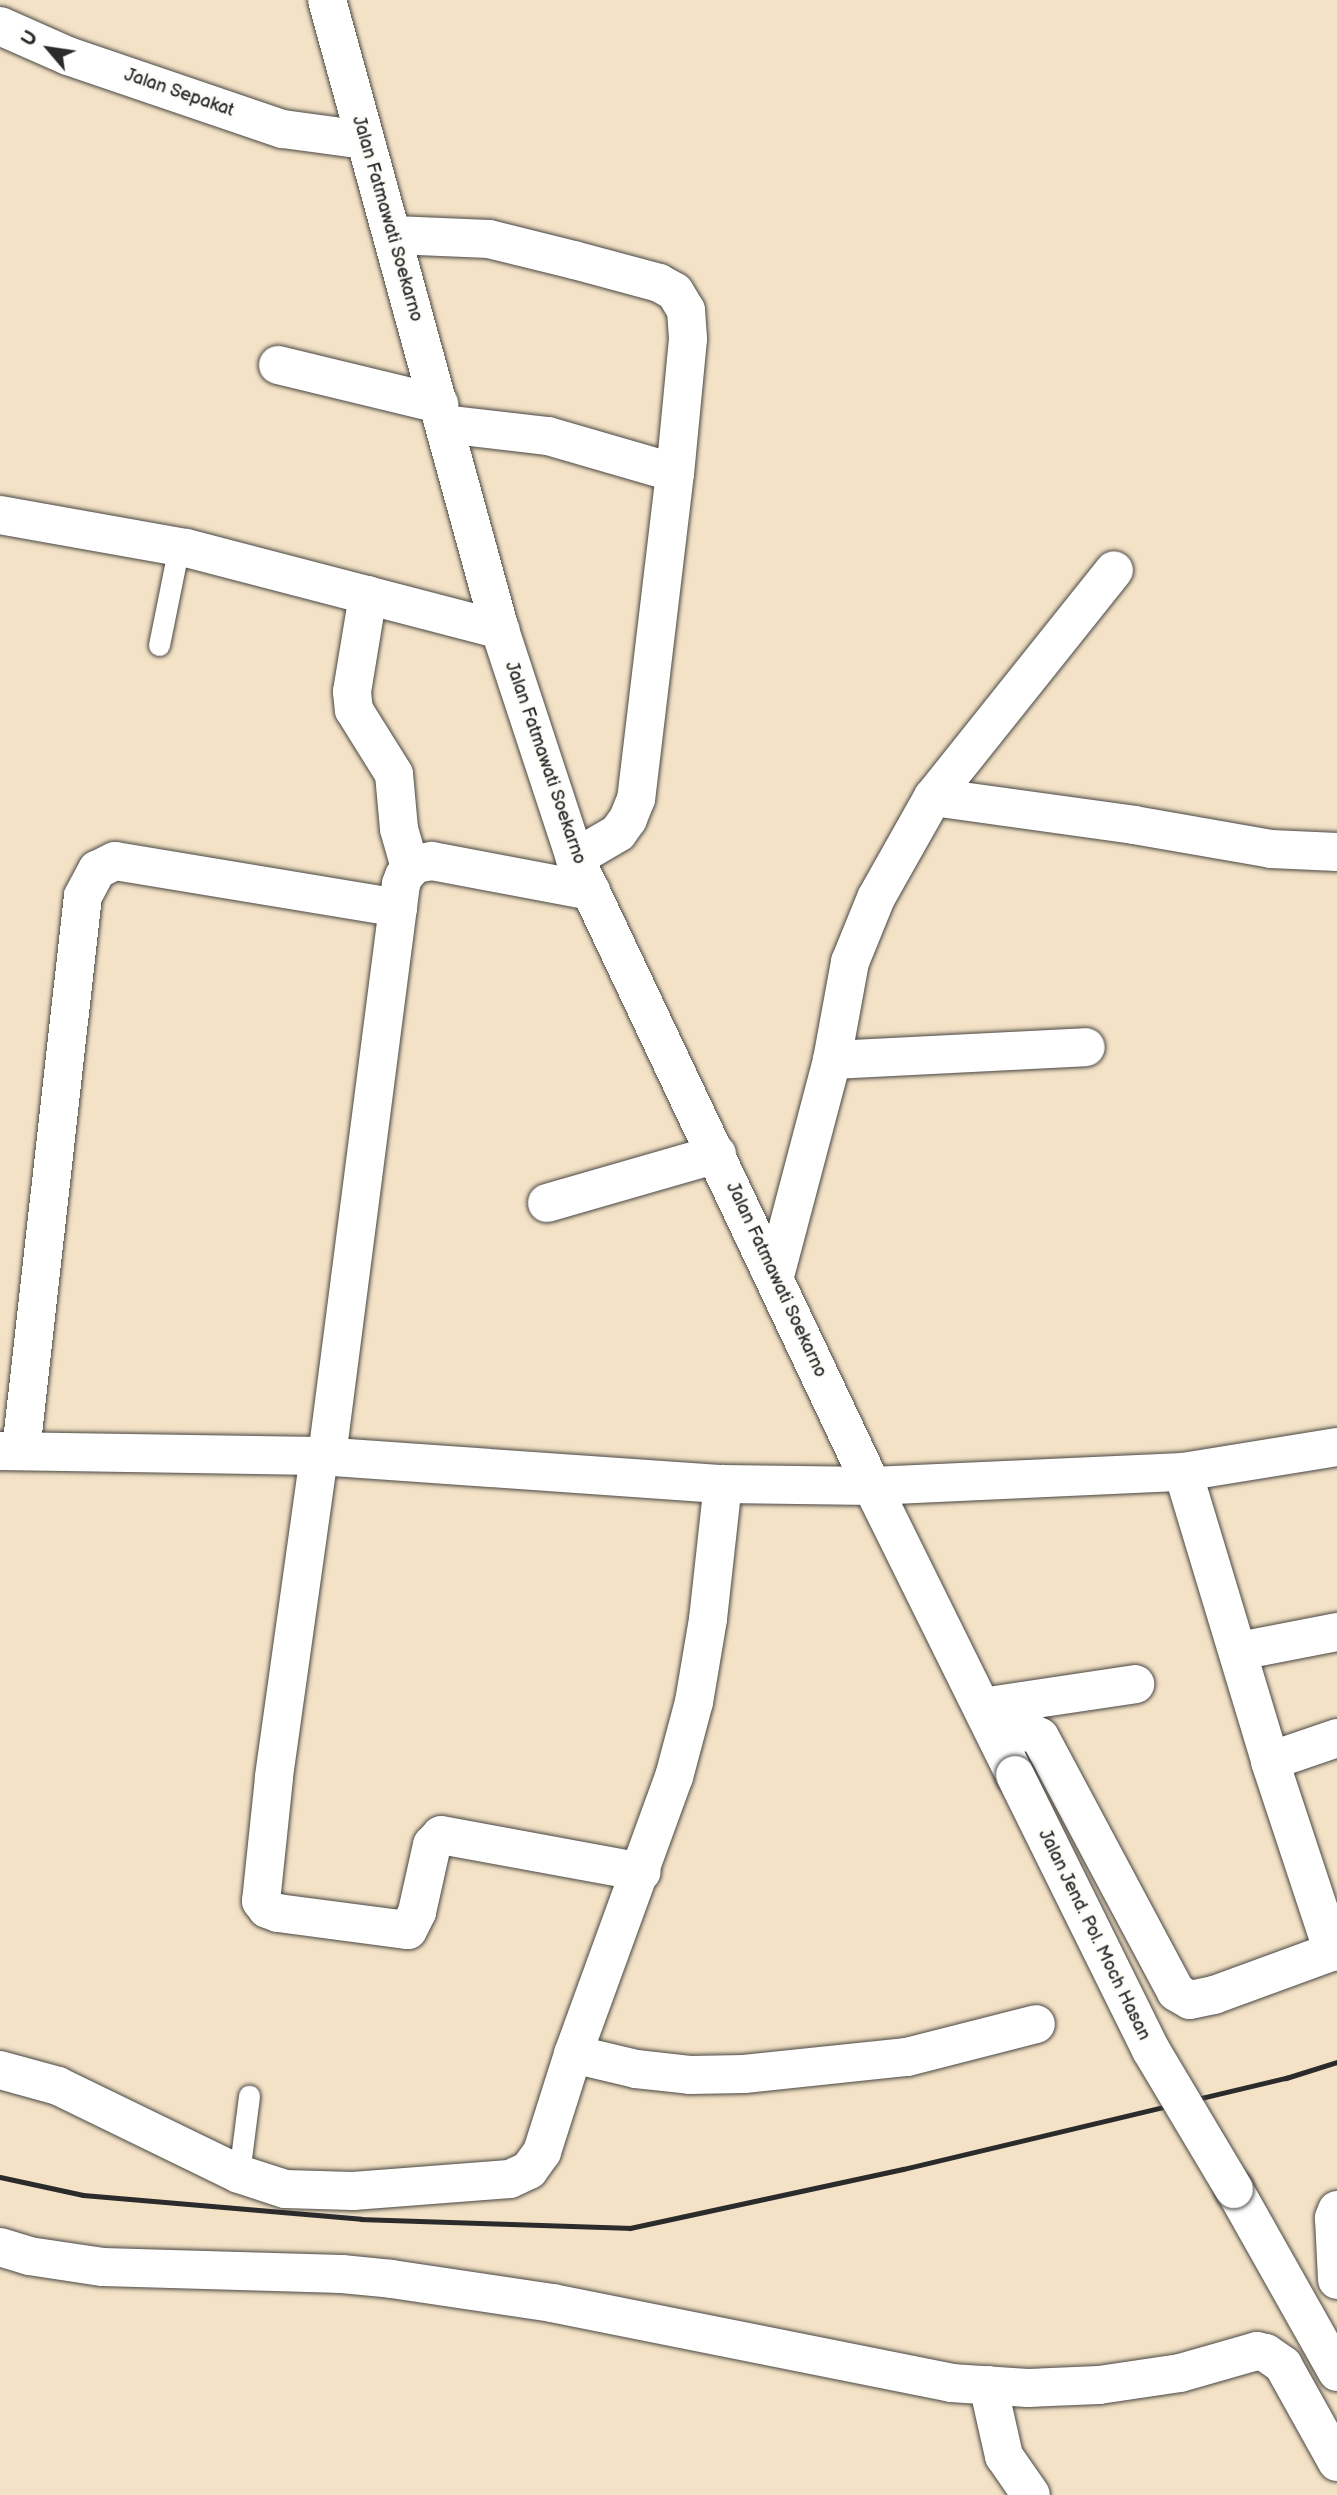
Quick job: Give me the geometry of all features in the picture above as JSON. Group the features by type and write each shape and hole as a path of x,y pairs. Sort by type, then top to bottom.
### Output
{"street":[{"name":"Jalan Fatmawati Soekarno","path":"327,0 364,140 394,235 500,630 583,875 775,1276 872,1486"},
{"name":"Jalan Sepakat","path":"0,26 68,56 283,129 364,140"},
{"path":"394,235 489,239 659,283 675,292 686,310 688,338 636,799 628,819 583,875 422,862 410,867 401,884 323,1456 274,1778 261,1902 267,1909 278,1913 408,1930 417,1912 432,1845 441,1835 642,1872"},
{"path":"278,365 442,414 548,436 674,472"},
{"path":"0,515 179,546 500,630"},
{"path":"775,1276 832,1060 850,962 876,898 933,797 1114,570"},
{"path":"368,595 352,692 354,710 394,774 399,830 410,867"},
{"path":"933,797 1134,825 1271,849 1337,852"},
{"path":"398,908 115,861 97,870 83,896 10,1451 323,1456 723,1483 872,1486 1183,1472 1337,1447"},
{"path":"832,1060 1086,1047"},
{"path":"547,1203 717,1154"},
{"path":"1002,1729 1035,1732 1040,1737 1176,1992 1190,2000 1214,1995 1335,1951 1270,1761 1183,1472"},
{"path":"0,2070 58,2087 239,2174 275,2186 305,2192 354,2191 510,2179 528,2169 542,2152 573,2054 642,1872 674,1777 694,1702 708,1619 723,1483"},
{"name":"Jalan Jend. Pol. Moch Hasan","path":"872,1486 1002,1729 1015,1775 1151,2050 1234,2189 1337,2372"},
{"path":"1239,1651 1337,1632"},
{"path":"1002,1729 1135,1684"},
{"path":"1270,1761 1337,1738"},
{"path":"573,2054 636,2069 690,2075 744,2074 907,2057 1036,2024"},
{"path":"1337,2210 1334,2218 1337,2280"},
{"path":"0,2247 29,2256 103,2267 342,2274 392,2279 552,2303 951,2383 1099,2385 1180,2373 1257,2351 1283,2365 1337,2462"},
{"path":"988,2385 1004,2456 1031,2495"}],"lane":[{"path":"159,645 179,546"},
{"path":"239,2174 249,2096"}],"railway":[{"path":"0,2177 83,2195 361,2219 630,2228 903,2169 1286,2078 1337,2062"}]}
